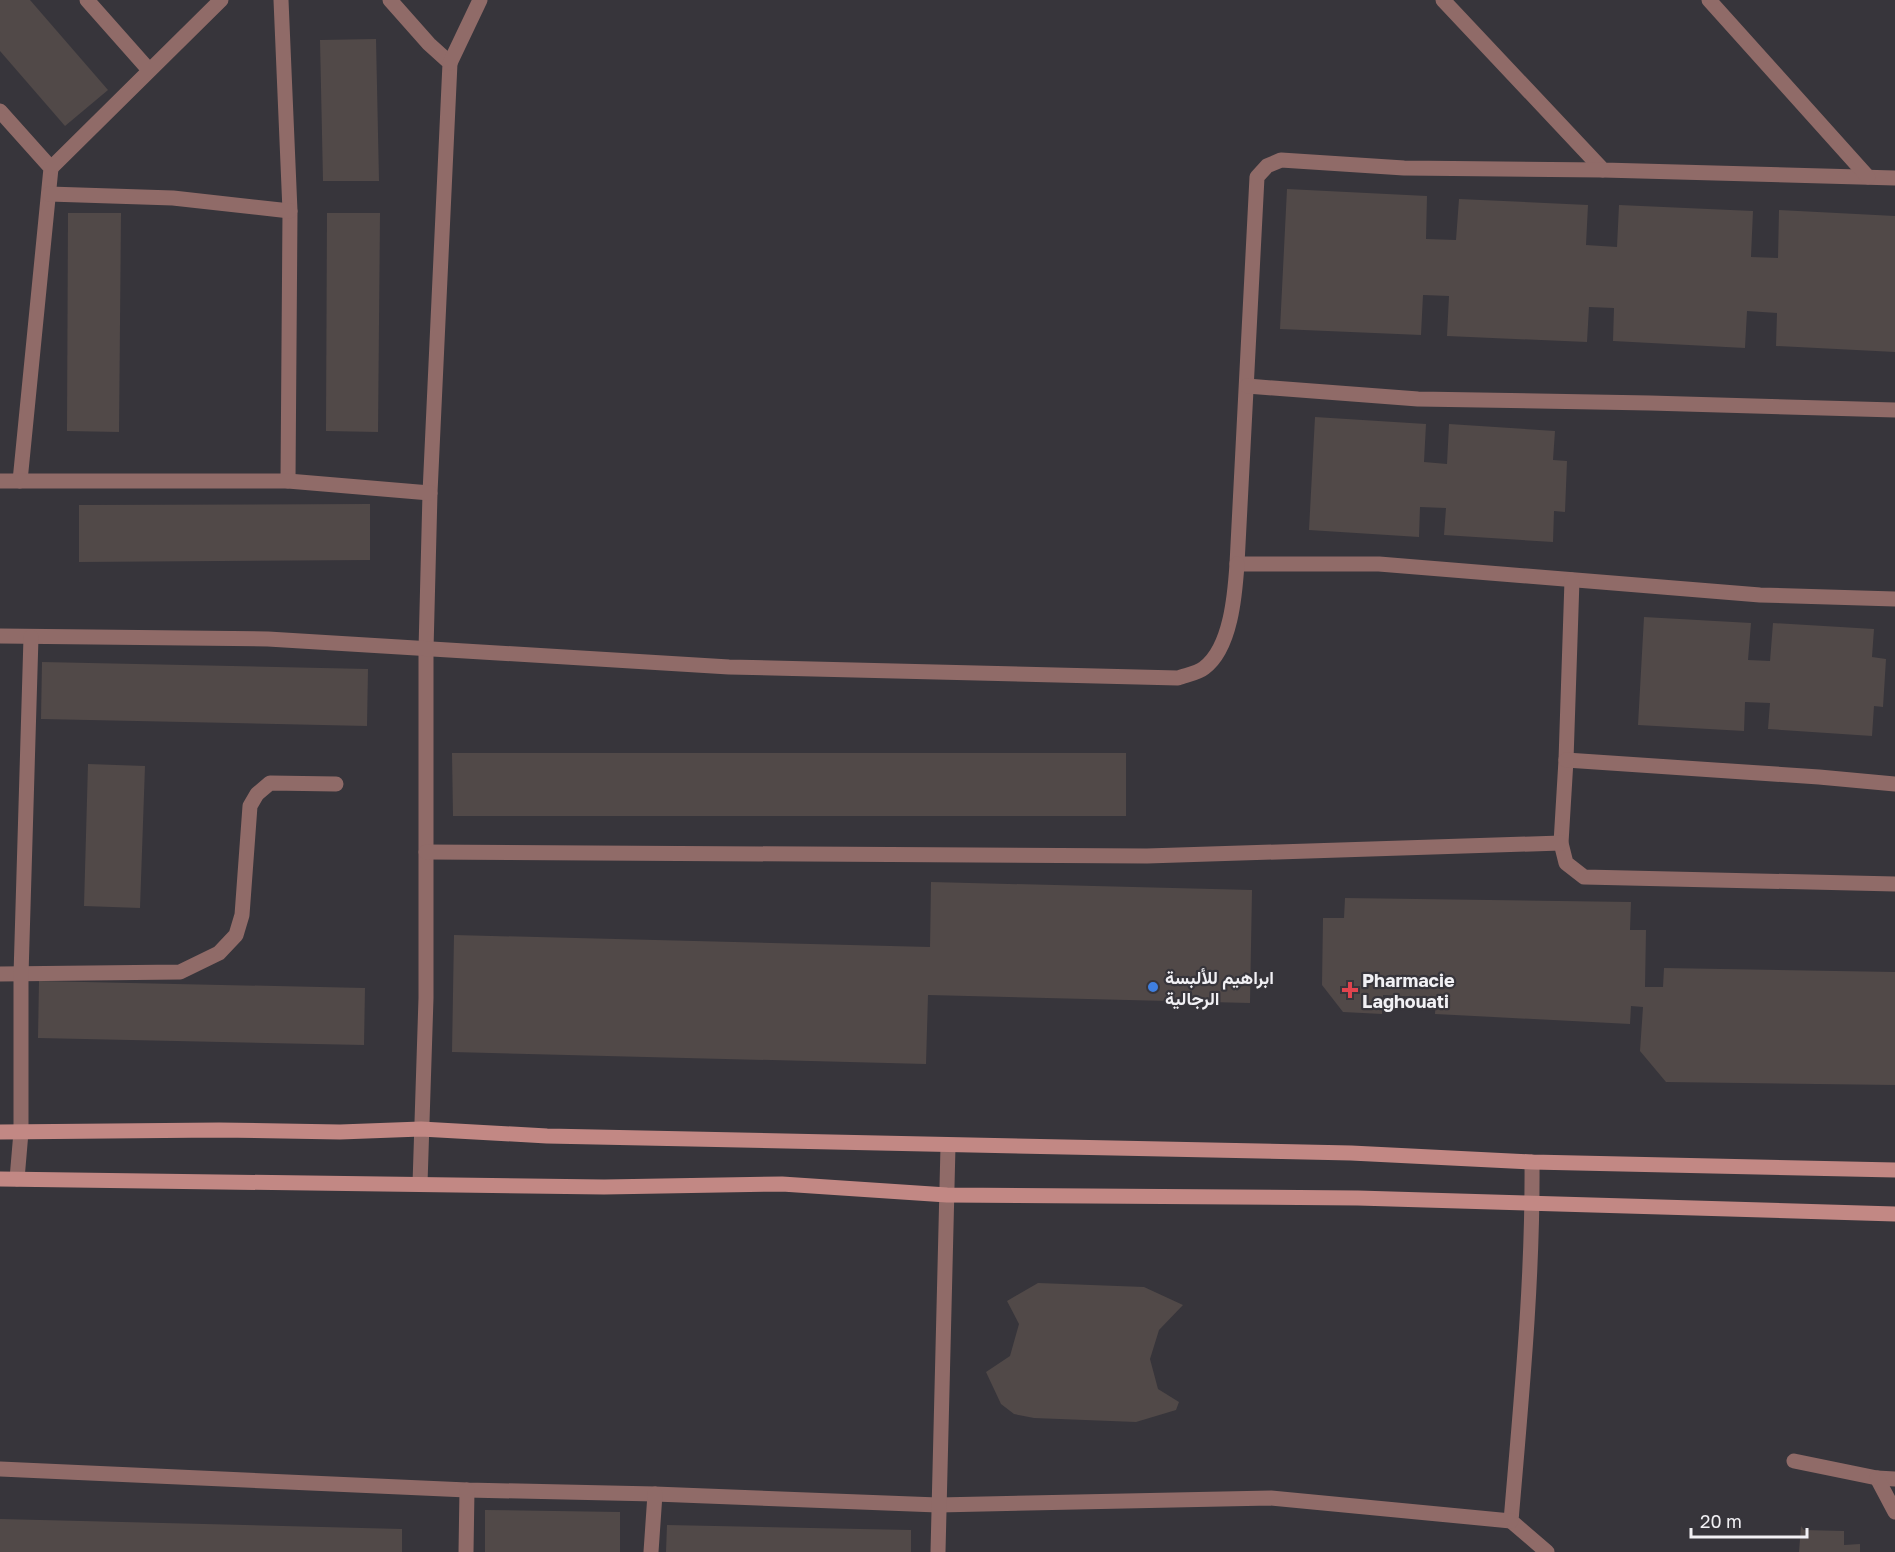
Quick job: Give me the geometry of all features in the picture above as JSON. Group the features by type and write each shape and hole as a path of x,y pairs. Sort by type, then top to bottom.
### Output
{"main road":[{"path":"0,1132 219,1130 340,1132 421,1129 547,1136 1351,1153 1532,1162 1895,1170"},
{"path":"0,1179 604,1187 782,1185 947,1195 1217,1196 1533,1202 1895,1214"}],"street":[{"path":"87,0 149,70"},
{"path":"20,482 51,168 220,0"},
{"path":"281,0 290,211 288,481"},
{"path":"390,0 429,44 450,63"},
{"path":"420,1184 426,998 426,650 430,493 450,63 480,0"},
{"path":"1443,0 1603,170"},
{"path":"1709,0 1868,177"},
{"path":"0,111 51,168"},
{"path":"0,636 268,639 729,668 1178,678 1204,668 1222,646 1235,600 1257,177 1267,166 1281,160 1404,168 1603,170 1895,178"},
{"path":"49,194 172,198 290,211"},
{"path":"1247,386 1418,399 1895,410"},
{"path":"0,481 288,481 430,493"},
{"path":"1237,564 1379,564 1760,595 1895,599"},
{"path":"1572,580 1561,843 1566,863 1584,877 1895,884"},
{"path":"17,1179 21,1132 21,975 31,637"},
{"path":"1566,760 1895,784"},
{"path":"0,974 180,972 219,953 236,935 242,915 250,806 257,794 270,783 336,784"},
{"path":"426,852 1147,856 1561,843"},
{"path":"938,1552 948,1146"},
{"path":"1511,1521 1525,1353 1533,1202 1532,1162"},
{"path":"1794,1461 1877,1478 1895,1479"},
{"path":"0,1469 467,1490 655,1494 938,1505 1271,1498 1511,1521 1547,1552"},
{"path":"1877,1478 1895,1512"},
{"path":"466,1552 467,1490"},
{"path":"651,1552 655,1494"}],"building":[{"path":"0,0 30,0 108,90 65,126 0,51"},
{"path":"376,39 379,181 323,181 320,40"},
{"path":"1287,189 1427,196 1426,239 1456,240 1459,199 1588,205 1586,245 1617,247 1619,205 1753,211 1751,257 1778,258 1779,210 1895,216 1895,352 1776,346 1777,313 1747,311 1745,348 1613,341 1614,308 1589,307 1587,342 1447,336 1449,296 1423,295 1421,335 1280,329"},
{"path":"68,213 121,213 119,432 67,431"},
{"path":"327,213 380,213 378,432 326,431"},
{"path":"1315,417 1426,424 1424,462 1447,464 1449,424 1555,431 1553,460 1567,461 1565,512 1554,511 1553,542 1444,535 1446,508 1420,507 1419,537 1309,530"},
{"path":"370,504 370,560 79,562 79,505"},
{"path":"1644,617 1751,623 1748,660 1770,661 1773,623 1874,629 1872,657 1886,659 1883,707 1874,706 1872,736 1768,729 1770,703 1745,702 1744,731 1638,725"},
{"path":"42,662 368,669 367,726 41,719"},
{"path":"452,753 1126,753 1126,816 453,816"},
{"path":"88,764 145,766 140,908 84,906"},
{"path":"931,882 1252,890 1250,1003 928,995 926,1064 452,1052 454,935 930,947"},
{"path":"1345,898 1631,902 1630,930 1646,930 1645,987 1663,987 1664,968 1895,972 1895,1085 1666,1082 1640,1051 1643,1007 1631,1006 1630,1024 1435,1014 1436,998 1383,995 1382,1014 1343,1012 1322,985 1323,918 1344,918"},
{"path":"39,981 365,988 364,1045 38,1038"},
{"path":"1038,1283 1144,1287 1183,1305 1159,1330 1150,1359 1158,1389 1179,1402 1176,1410 1136,1422 1034,1418 1014,1414 1001,1404 986,1372 1010,1356 1019,1324 1007,1301"},
{"path":"485,1510 620,1512 620,1552 485,1552"},
{"path":"0,1519 402,1529 402,1552 0,1552"},
{"path":"667,1525 911,1530 911,1552 666,1552"},
{"path":"1801,1526 1804,1530 1844,1531 1844,1545 1860,1544 1860,1552 1799,1552"}],"place":[{"name":"ابراهيم للألبسة الرجالية","path":"1153,987"},
{"name":"Pharmacie Laghouati","path":"1350,990"}]}
